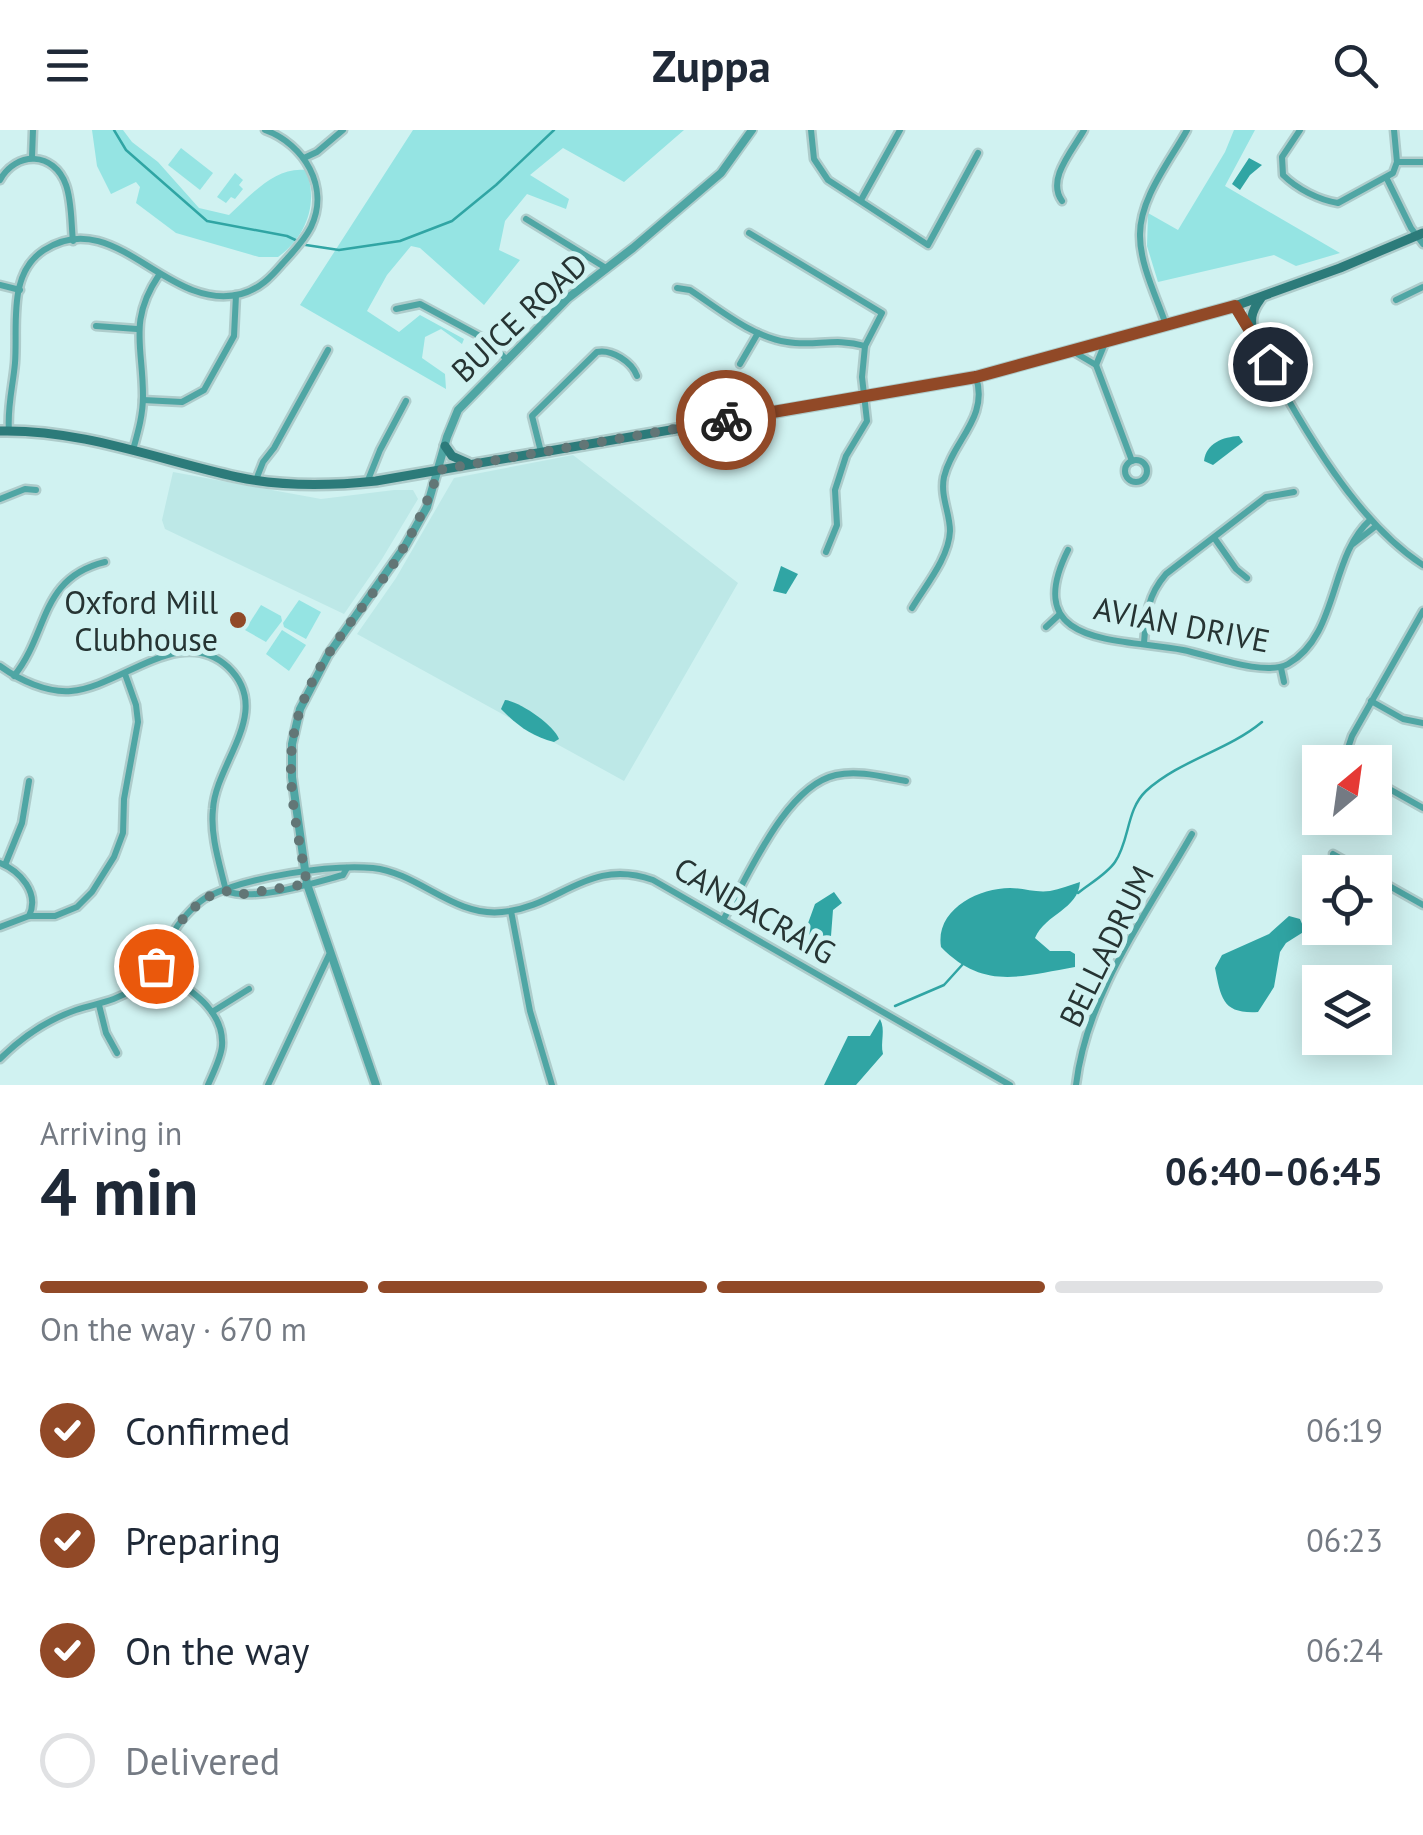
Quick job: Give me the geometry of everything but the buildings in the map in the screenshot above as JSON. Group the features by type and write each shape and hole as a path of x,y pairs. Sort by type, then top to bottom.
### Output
{"main road":[{"path":"4,431 72,437 256,480 320,485 366,482 976,377 1235,306 1421,237"},
{"path":"1254,338 1252,310 1263,296"},
{"path":"445,446 454,457 470,464"}],"street":[{"path":"32,157 33,130"},
{"path":"4,431 16,360 14,318 20,290 26,271 37,256 53,245 95,240 112,243 159,275 199,291 236,295 268,280 310,229 317,192 304,158 282,137 265,130"},
{"path":"304,158 343,130"},
{"name":"BUICE ROAD","path":"376,1085 307,884 292,776 292,744 300,709 328,654 414,532 427,507 458,410 568,298 721,173 752,130"},
{"path":"810,130 811,147 820,170 836,186 928,245 978,153"},
{"path":"860,200 900,130"},
{"path":"1062,201 1056,191 1056,180 1084,130"},
{"path":"1166,326 1141,250 1140,234 1148,200 1187,130"},
{"path":"1300,130 1281,164 1283,174 1295,185 1338,203 1387,179 1398,162 1394,130"},
{"path":"0,180 12,164 32,157 52,166 64,180 72,241"},
{"path":"1398,162 1423,162"},
{"path":"1387,179 1421,237"},
{"path":"526,219 606,268"},
{"path":"748,233 882,313 865,346 862,377 867,421 846,456 835,490 837,526 826,552"},
{"path":"134,450 143,400 137,329 144,300 159,275"},
{"path":"0,286 20,290"},
{"path":"1396,300 1423,287"},
{"path":"677,288 690,290 758,333 788,343 836,340 865,346"},
{"path":"143,400 182,402 204,390 234,336 236,295"},
{"path":"396,309 420,304 487,340 507,360"},
{"path":"1235,306 1334,472 1373,523 1423,565"},
{"path":"96,326 137,329"},
{"path":"740,364 758,333"},
{"path":"1096,365 1105,343"},
{"path":"256,480 328,350"},
{"path":"540,452 532,416 597,352 615,354 635,369 637,376"},
{"path":"1074,352 1096,365 1132,461"},
{"path":"912,608 948,544 950,527 943,496 944,480 977,413 980,395 976,377"},
{"path":"366,482 406,400"},
{"path":"376,464 390,478"},
{"path":"0,499 26,489 36,490"},
{"path":"1144,643 1147,603 1166,574 1266,497 1294,492"},
{"name":"AVIAN DRIVE","path":"1068,550 1054,580 1054,595 1060,614 1075,631 1091,638 1144,643 1242,664 1281,668 1314,641 1353,544 1373,523"},
{"path":"1215,539 1246,578"},
{"path":"14,676 22,666 48,603 72,576 105,562"},
{"path":"1046,627 1060,614"},
{"path":"1349,745 1422,615"},
{"path":"0,666 48,689 70,690 125,674 168,654 196,652 231,669 245,703 244,725 219,782 212,810 226,891"},
{"path":"1281,668 1284,682"},
{"path":"0,926 30,916 56,916 85,901 120,842 138,722 125,674"},
{"path":"1371,701 1403,719 1423,723"},
{"path":"723,920 786,810 806,788 847,773 906,781"},
{"path":"29,781 22,823 3,864 26,883 32,900 30,916"},
{"path":"1392,791 1423,808"},
{"name":"BELLADRUM","path":"1076,1085 1100,1000 1192,834"},
{"name":"CANDACRAIG","path":"226,891 338,865 387,872 469,909 490,913 511,911 590,877 622,872 654,880 1010,1085"},
{"path":"0,1058 38,1026 78,1009 113,1001 136,987 156,966 178,924 204,898 226,891 237,895 307,884 343,875 346,868"},
{"path":"1392,888 1423,905"},
{"path":"511,911 530,1011 552,1085"},
{"path":"268,1085 329,954"},
{"path":"156,966 203,1000 212,1012 222,1045 208,1085"},
{"path":"212,1012 248,989"},
{"path":"99,1005 106,1033 117,1052"}],"shaded area":[{"path":"92,130 123,130 199,208 229,215 274,177 306,170 311,195 303,229 278,257 259,257 176,233 136,203 140,187 136,182 111,194 97,166"},
{"path":"413,130 684,130 624,182 563,148 530,175 569,199 566,209 527,194 505,221 499,250 520,260 484,305 420,248 411,246 387,275 367,311 399,332 420,315 464,339 462,344 441,329 425,337 422,358 445,374 446,389 300,305"},
{"path":"1234,130 1255,130 1225,186 1340,253 1296,266 1274,255 1158,282 1147,246 1148,213 1178,230"},
{"path":"181,148 213,173 200,190 168,165"},
{"path":"1249,158 1262,165 1240,190 1232,184"},
{"path":"235,173 243,180 239,185 243,189 226,203 217,197"},
{"path":"1239,436 1243,442 1213,465 1204,461 1216,442"},
{"path":"573,455 738,583 624,781 357,634 396,578 454,478"},
{"path":"173,472 321,499 413,490 418,499 344,614 165,529 162,520"},
{"path":"781,566 798,574 786,594 773,591"},
{"path":"299,600 321,612 306,639 283,623"},
{"path":"261,605 281,616 282,621 266,642 245,630"},
{"path":"282,630 306,645 289,671 266,654"},
{"path":"505,700 535,715 559,739 546,740 519,725 501,709"},
{"path":"1080,882 1074,899 1035,938 1050,951 1075,954 1075,967 1021,976 988,975 957,961 941,947 945,922 973,897 1010,888 1050,891"},
{"path":"834,892 842,903 833,910 831,936 820,940 803,937 815,904"},
{"path":"1289,916 1300,919 1302,924 1302,933 1280,952 1274,987 1258,1012 1237,1010 1222,996 1215,968 1222,955 1269,934"},
{"path":"880,1019 883,1054 856,1085 824,1085 848,1036 870,1036"}],"waterway":[{"path":"114,130 126,150 207,221 339,250 400,241 452,221 554,130"},
{"path":"1078,893 1115,862 1135,807 1146,791 1262,722"},
{"path":"895,1006 944,985 963,964"}],"way so far":[{"path":"156,966 178,924 204,898 226,891 237,895 307,884 292,776 292,744 300,709 328,654 414,532 439,470 726,420"}],"place":[{"name":"Oxford Mill Clubhouse","path":"238,620"}],"route":[{"path":"726,420 976,377 1235,306 1270,364"}]}
